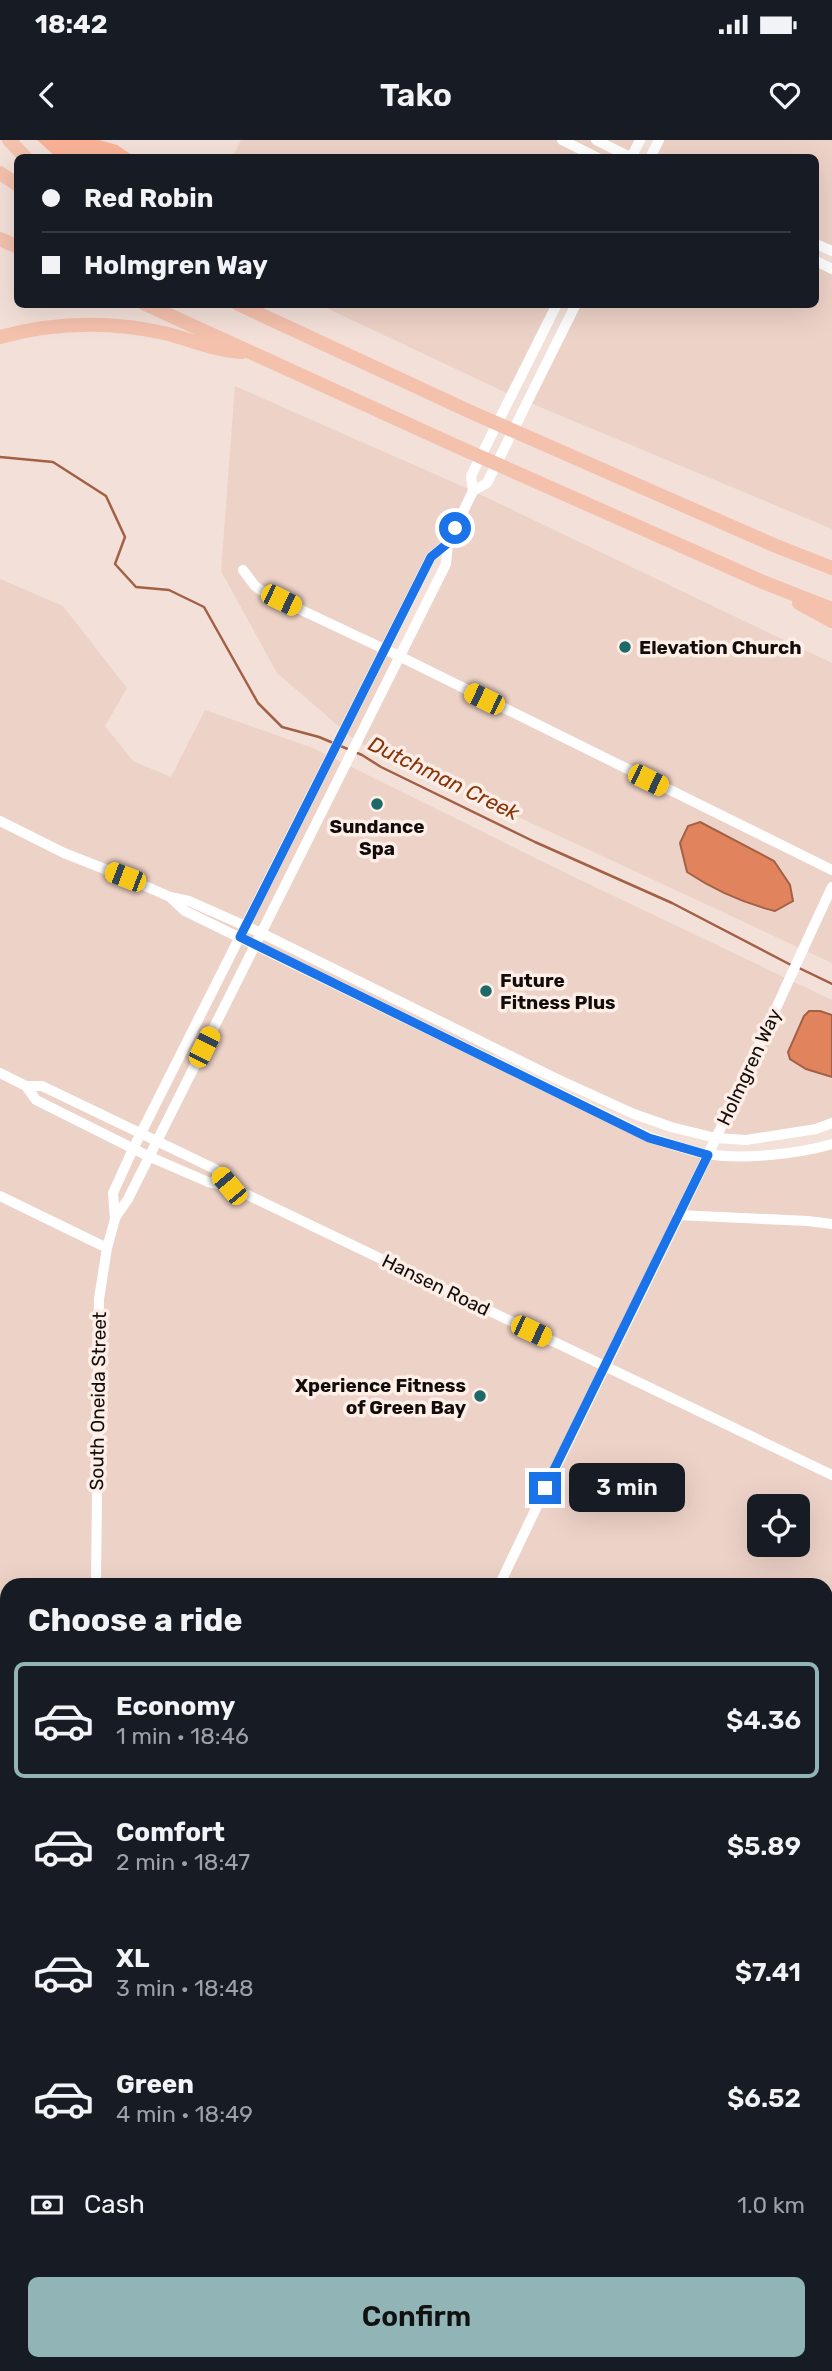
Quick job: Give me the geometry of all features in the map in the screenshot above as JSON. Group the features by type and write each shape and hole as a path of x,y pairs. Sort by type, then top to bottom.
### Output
{"highway":[{"path":"9,140 22,154"},
{"path":"154,308 456,446 774,587 832,609"},
{"path":"247,308 473,413 832,568"},
{"path":"0,337 54,326 106,324 176,336 218,350 252,352"},
{"path":"774,587 832,621"}],"street":[{"path":"562,140 590,154"},
{"path":"596,140 626,154"},
{"name":"South Oneida Street","path":"96,1578 99,1299 107,1248 115,1219 128,1199 446,564 448,543 473,491 471,476 555,308"},
{"name":"South Oneida Street","path":"473,491 487,483 574,308"},
{"name":"South Oneida Street","path":"115,1219 113,1194 133,1149 431,557 448,543"},
{"path":"243,570 265,593 385,649 832,870"},
{"path":"0,821 64,853 246,926 615,1105 671,1128 716,1138 746,1140 832,1124"},
{"name":"Holmgren Way","path":"503,1578 708,1155 832,887"},
{"path":"170,897 184,910 649,1138 708,1155 803,1152 832,1144"},
{"name":"Hansen Road","path":"0,1073 26,1086 42,1086 215,1170 229,1186"},
{"name":"Hansen Road","path":"26,1086 36,1100 133,1149 208,1182 229,1186 832,1475"},
{"path":"0,1196 107,1248"},
{"path":"678,1215 832,1224"}],"shaded area":[{"path":"37,140 99,140 117,145 130,154 53,154"},
{"path":"241,140 640,140 633,154 234,154"},
{"path":"659,140 832,140 832,251 819,245 819,154 652,154"},
{"path":"819,262 832,269 832,529 528,402 575,308 819,308"},
{"path":"326,308 555,308 511,395"},
{"path":"235,386 473,491 832,663 832,963 357,742 277,673 221,571","holes":["448,544 446,564 398,656 385,650 431,557"]},
{"path":"0,579 63,606 127,688 105,726 133,761 171,777 205,710 313,748 832,1000 832,1123 746,1140 671,1127 496,1050 492,1060 649,1137 708,1155 754,1155 832,1144 832,1578 0,1578"},
{"path":"700,822 774,861 790,885 793,901 775,911 763,908 729,895 687,872 680,843 688,826"},
{"path":"809,1011 832,1015 832,1077 806,1069 790,1059 788,1052 804,1016"}],"waterway":[{"name":"Dutchman Creek","path":"0,457 53,462 106,496 125,537 115,564 136,587 169,590 204,607 258,703 282,727 319,737 362,755 381,767 535,842 672,903 791,965"},
{"name":"Dutchman Creek","path":"797,967 832,984"}],"place":[{"name":"Elevation Church","path":"625,647"},
{"name":"Sundance Spa","path":"377,804"},
{"name":"Future Fitness Plus","path":"486,991"},
{"name":"Xperience Fitness of Green Bay","path":"480,1396"}],"route":[{"path":"455,528 448,543 431,557 240,937 649,1138 708,1155 545,1488"}]}
